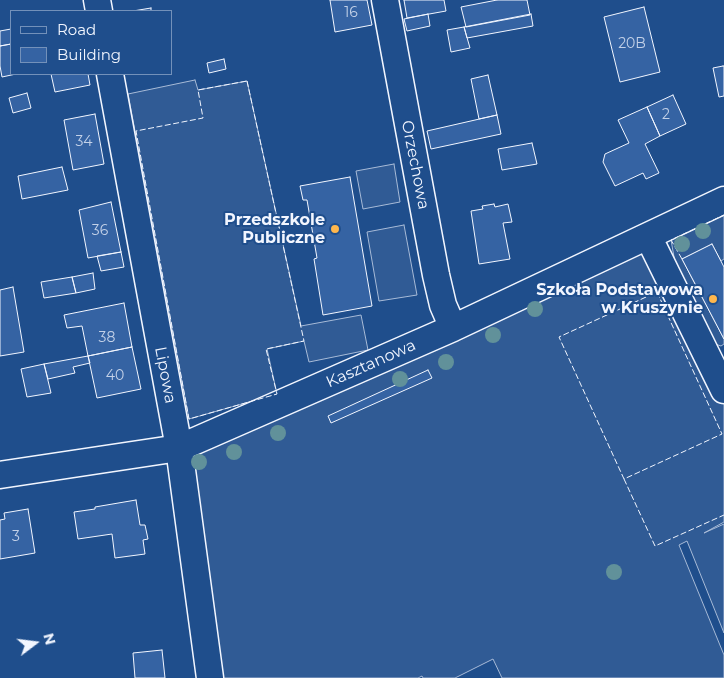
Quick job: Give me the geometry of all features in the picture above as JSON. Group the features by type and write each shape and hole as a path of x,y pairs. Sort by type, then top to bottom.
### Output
{"street":[{"name":"Orzechowa","path":"385,0 436,275 443,305 453,328"},
{"name":"Lipowa","path":"110,75 179,448 210,678"},
{"name":"Kasztanowa","path":"0,475 179,448 453,328 724,200"},
{"path":"648,236 724,390"}],"shaded area":[{"path":"195,80 198,90 247,81 301,326 361,315 368,350 309,362 304,341 267,349 277,394 189,419 128,94"},
{"path":"394,164 400,202 363,209 356,171"},
{"path":"724,215 724,259 721,261 712,244 682,259 724,339 724,344 721,346 712,343 676,268 671,240"},
{"path":"404,225 417,295 379,301 367,232"},
{"path":"648,236 724,376 724,522 704,533 724,524 724,633 687,541 679,545 724,655 724,678 502,678 493,659 455,678 423,678 422,676 418,678 210,678 179,448"}],"building":[{"path":"330,0 367,0 372,25 335,32"},
{"path":"404,0 444,0 446,11 407,18"},
{"path":"497,0 527,0 530,15 466,27 461,7"},
{"path":"644,7 660,72 620,82 604,17"},
{"path":"428,14 430,26 407,31 404,19"},
{"path":"531,14 533,26 467,38 464,27"},
{"path":"464,27 470,48 451,52 447,30"},
{"path":"10,29 10,44 0,46 0,31"},
{"path":"10,44 11,75 2,77 0,46"},
{"path":"224,59 226,69 209,73 207,63"},
{"path":"724,66 724,96 719,97 713,68"},
{"path":"51,75 88,75 90,85 55,92"},
{"path":"488,75 497,115 479,119 471,79"},
{"path":"27,93 31,108 13,113 9,98"},
{"path":"673,95 686,124 660,136 647,107"},
{"path":"647,107 660,136 645,144 659,173 646,179 643,173 615,186 603,162 605,154 629,143 618,120"},
{"path":"95,114 104,164 73,170 64,120"},
{"path":"497,115 501,134 431,149 427,131"},
{"path":"532,143 537,164 502,170 498,149"},
{"path":"62,167 68,190 22,199 18,176"},
{"name":"Przedszkole Publiczne","path":"350,177 372,306 323,315 314,259 317,258 307,200 303,200 300,186"},
{"path":"111,202 121,252 88,258 79,210"},
{"path":"494,204 495,207 508,204 512,222 503,223 510,259 479,264 471,211 483,209 482,206"},
{"path":"712,244 724,267 724,339 682,259"},
{"path":"121,252 124,267 101,271 97,256"},
{"path":"93,273 95,289 76,293 72,277"},
{"path":"72,277 76,293 44,298 41,282"},
{"path":"13,287 24,352 0,356 0,290"},
{"path":"124,303 132,347 88,356 82,326 67,328 64,315"},
{"path":"132,347 141,389 97,398 88,356"},
{"path":"88,356 90,363 73,367 75,373 48,379 44,364"},
{"path":"44,364 51,393 27,397 21,369"},
{"path":"428,370 432,378 331,423 328,416"},
{"path":"136,500 140,525 145,525 148,539 143,540 145,554 115,558 112,534 78,539 74,512"},
{"path":"28,509 35,553 0,559 0,520 5,519 4,513"},
{"path":"162,650 165,678 135,678 133,653"}],"fence":[{"path":"247,81 304,341 266,349 277,394 189,419 136,131 203,118 198,90 247,81"},
{"path":"682,259 671,240 724,215"},
{"path":"657,292 722,434 624,479 559,337 657,292"},
{"path":"624,479 655,546 724,515"}],"place":[{"name":"Przedszkole Publiczne","path":"335,229"},
{"name":"Szkoła Podstawowa w Kruszynie","path":"713,299"}]}
